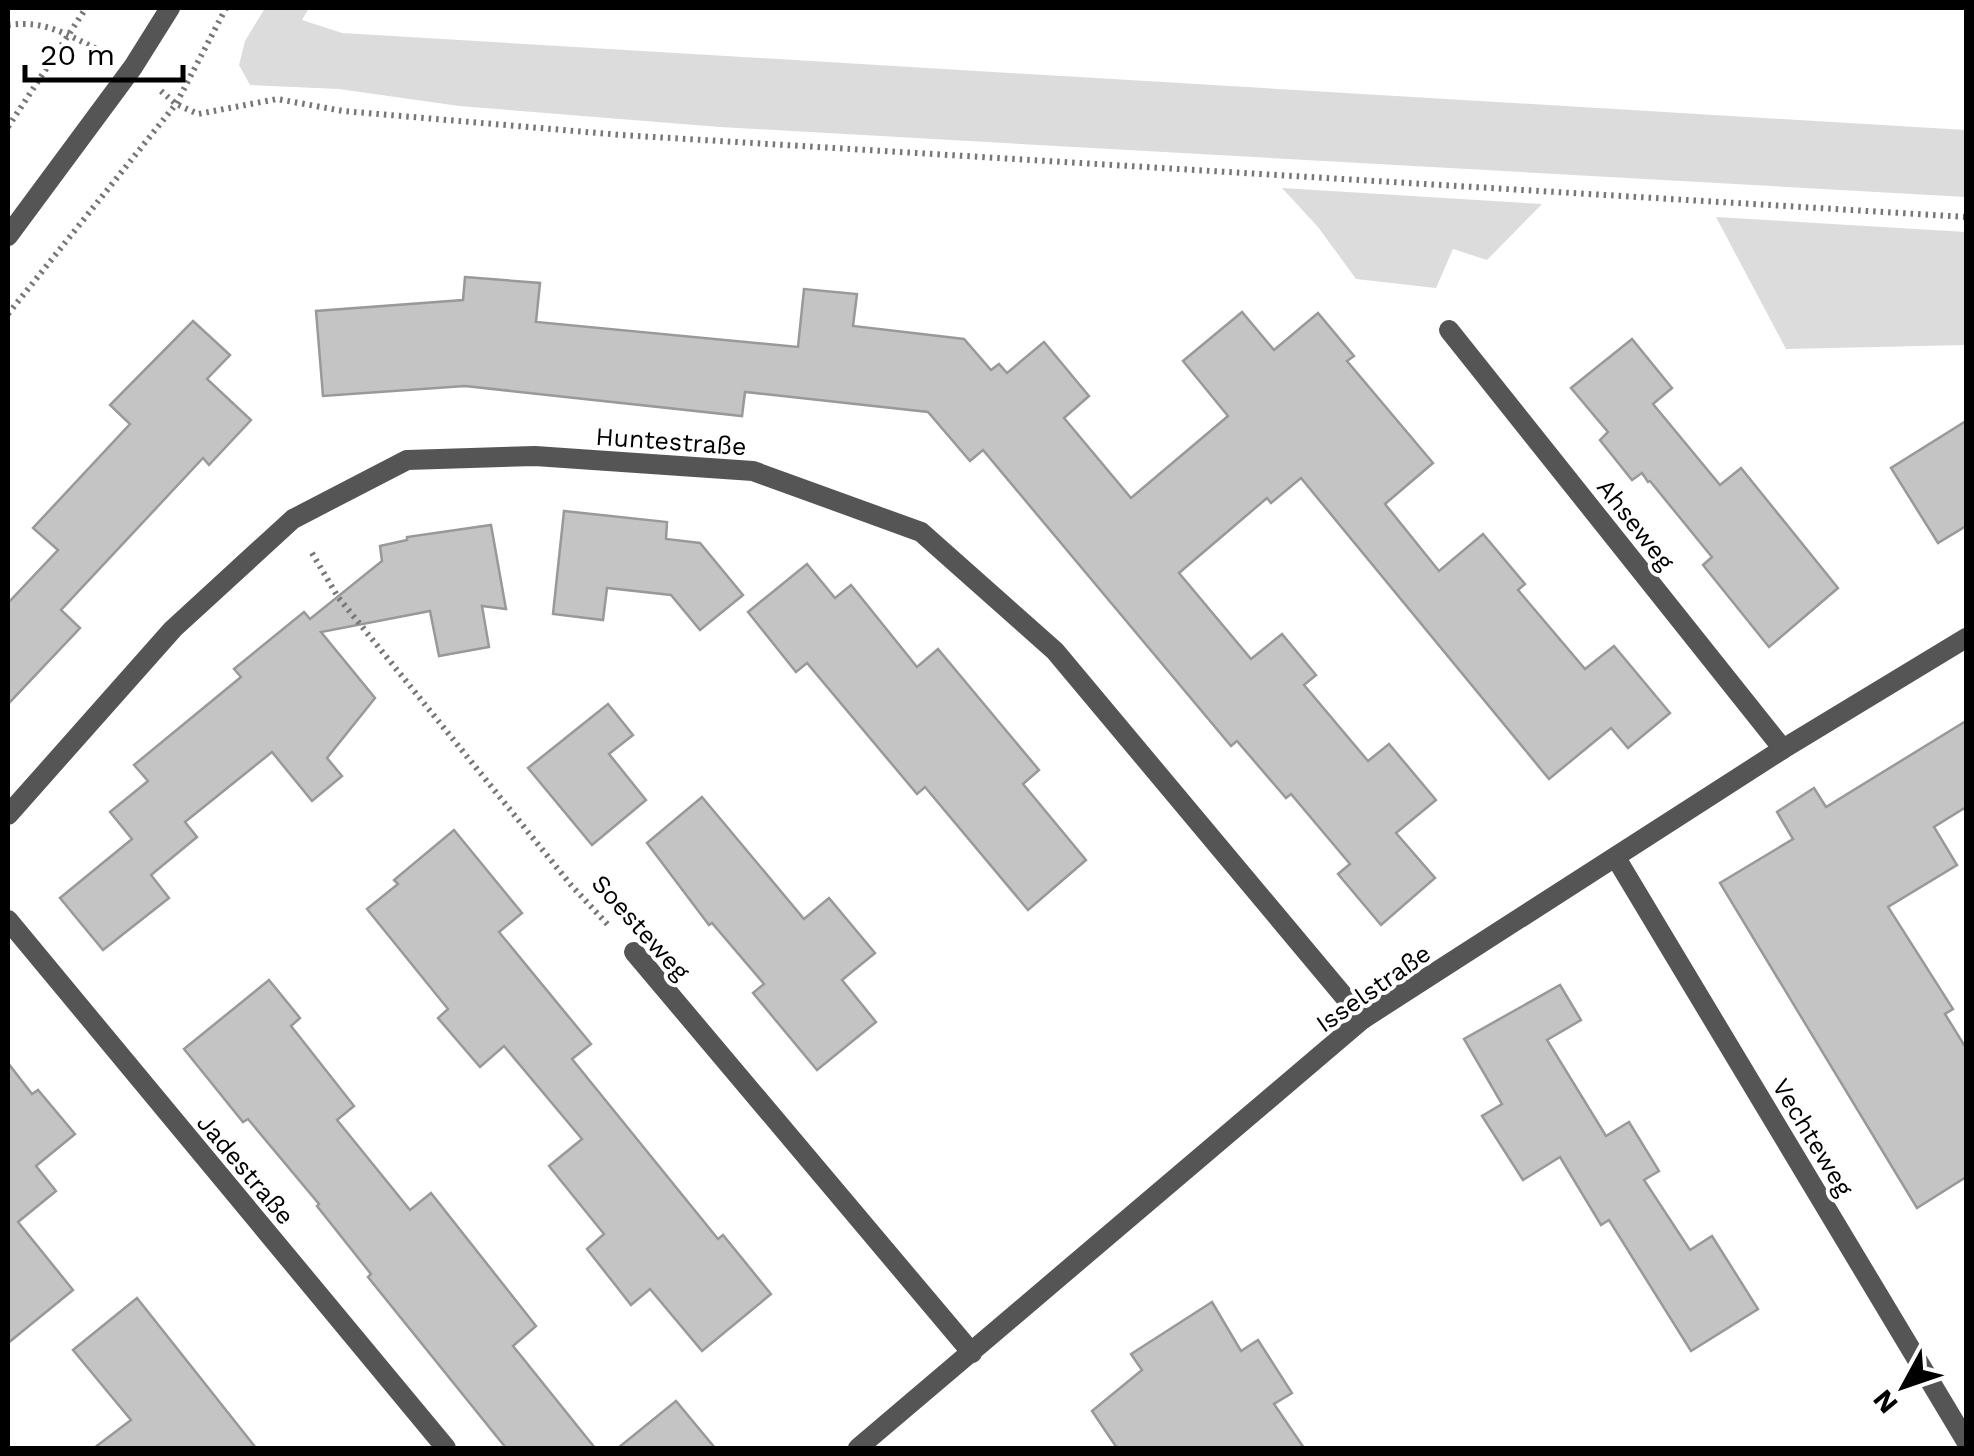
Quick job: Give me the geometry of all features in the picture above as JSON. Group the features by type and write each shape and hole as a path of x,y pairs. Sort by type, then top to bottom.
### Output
{"street":[{"path":"8,236 132,67 170,8"},
{"name":"Ahseweg","path":"1449,330 1783,750"},
{"name":"Huntestraße","path":"8,814 173,629 293,520 407,460 534,456 753,471 921,532 1055,651 1363,1019"},
{"name":"Isselstraße","path":"858,1448 1363,1019 1783,750 1966,638"},
{"name":"Vechteweg","path":"1616,858 1966,1441"},
{"name":"Jadestraße","path":"8,920 446,1448"},
{"name":"Soesteweg","path":"634,952 972,1352"}],"path":[{"path":"8,127 86,8"},
{"path":"8,314 176,104 226,8"},
{"path":"277,100 343,111 621,135 1966,217"},
{"name":"Soesteweg","path":"293,520 338,597 571,886 634,952"}],"shaded area":[{"path":"265,8 309,8 302,20 342,33 1966,130 1966,197 720,127 459,106 339,89 250,85 239,65 245,41"},
{"path":"1282,188 1542,204 1487,260 1453,249 1436,288 1356,279 1318,227"},
{"path":"1716,217 1966,232 1966,345 1786,349"}],"building":[{"path":"465,277 540,283 536,322 798,347 804,289 857,294 853,326 964,339 991,370 999,364 1007,373 1044,342 1089,396 1064,418 1131,498 1228,416 1183,361 1242,312 1274,350 1318,313 1354,356 1347,361 1433,463 1385,504 1439,571 1483,534 1525,584 1518,590 1585,669 1614,646 1670,713 1628,748 1611,728 1549,779 1301,478 1271,503 1267,498 1179,573 1251,659 1282,634 1316,675 1304,685 1368,761 1389,744 1436,800 1396,833 1435,878 1381,925 1338,874 1350,864 1291,794 1286,798 1237,741 1231,746 983,450 970,461 928,412 745,392 742,416 465,386 323,396 316,311 463,300"},
{"path":"193,321 230,355 207,379 251,420 209,465 203,458 61,610 80,628 8,704 8,603 58,550 33,528 130,424 110,405"},
{"path":"1632,339 1672,388 1653,404 1720,485 1741,468 1838,588 1769,647 1703,565 1712,557 1642,473 1632,480 1600,440 1608,432 1571,388"},
{"path":"1966,421 1966,526 1938,543 1891,468"},
{"path":"564,511 667,522 666,539 700,543 743,595 700,630 671,595 607,588 603,620 553,614"},
{"path":"491,525 506,609 482,606 489,647 439,656 430,611 321,632 375,698 327,758 342,776 312,801 272,752 185,822 197,837 151,875 169,898 103,950 60,898 132,839 110,812 148,781 134,765 241,677 234,669 304,612 310,619 382,561 380,546 407,537"},
{"path":"807,564 835,598 851,585 917,667 938,649 1039,770 1023,784 1086,860 1028,910 925,787 917,794 807,663 796,672 748,612"},
{"path":"608,704 633,735 609,754 646,800 592,845 528,768"},
{"path":"1966,721 1966,807 1934,827 1957,865 1888,907 1953,1009 1945,1014 1966,1048 1966,1177 1917,1208 1720,883 1793,839 1777,812 1814,788 1826,807"},
{"path":"702,797 804,919 829,898 875,953 842,980 876,1022 817,1070 753,993 764,984 712,923 709,925 647,843"},
{"path":"454,830 522,913 499,932 591,1044 572,1059 718,1239 723,1235 771,1294 702,1351 650,1289 631,1305 587,1249 604,1234 549,1166 582,1139 504,1046 480,1067 438,1018 448,1009 367,909 398,884 394,880"},
{"path":"269,980 300,1018 291,1026 354,1106 337,1120 410,1210 431,1193 536,1326 513,1346 595,1448 506,1448 368,1277 371,1274 319,1204 248,1119 243,1122 184,1049"},
{"path":"1560,985 1581,1020 1547,1040 1606,1136 1629,1122 1659,1171 1644,1180 1690,1250 1712,1236 1758,1309 1691,1351 1609,1220 1601,1225 1560,1157 1523,1180 1482,1116 1502,1104 1464,1039"},
{"path":"8,1063 32,1094 38,1090 75,1134 36,1166 56,1191 18,1222 73,1290 8,1343"},
{"path":"137,1298 256,1448 94,1448 131,1420 73,1350"},
{"path":"1212,1302 1241,1351 1258,1340 1292,1393 1274,1404 1304,1448 1117,1448 1092,1411 1142,1370 1131,1354"},
{"path":"676,1401 715,1448 618,1448"}]}
